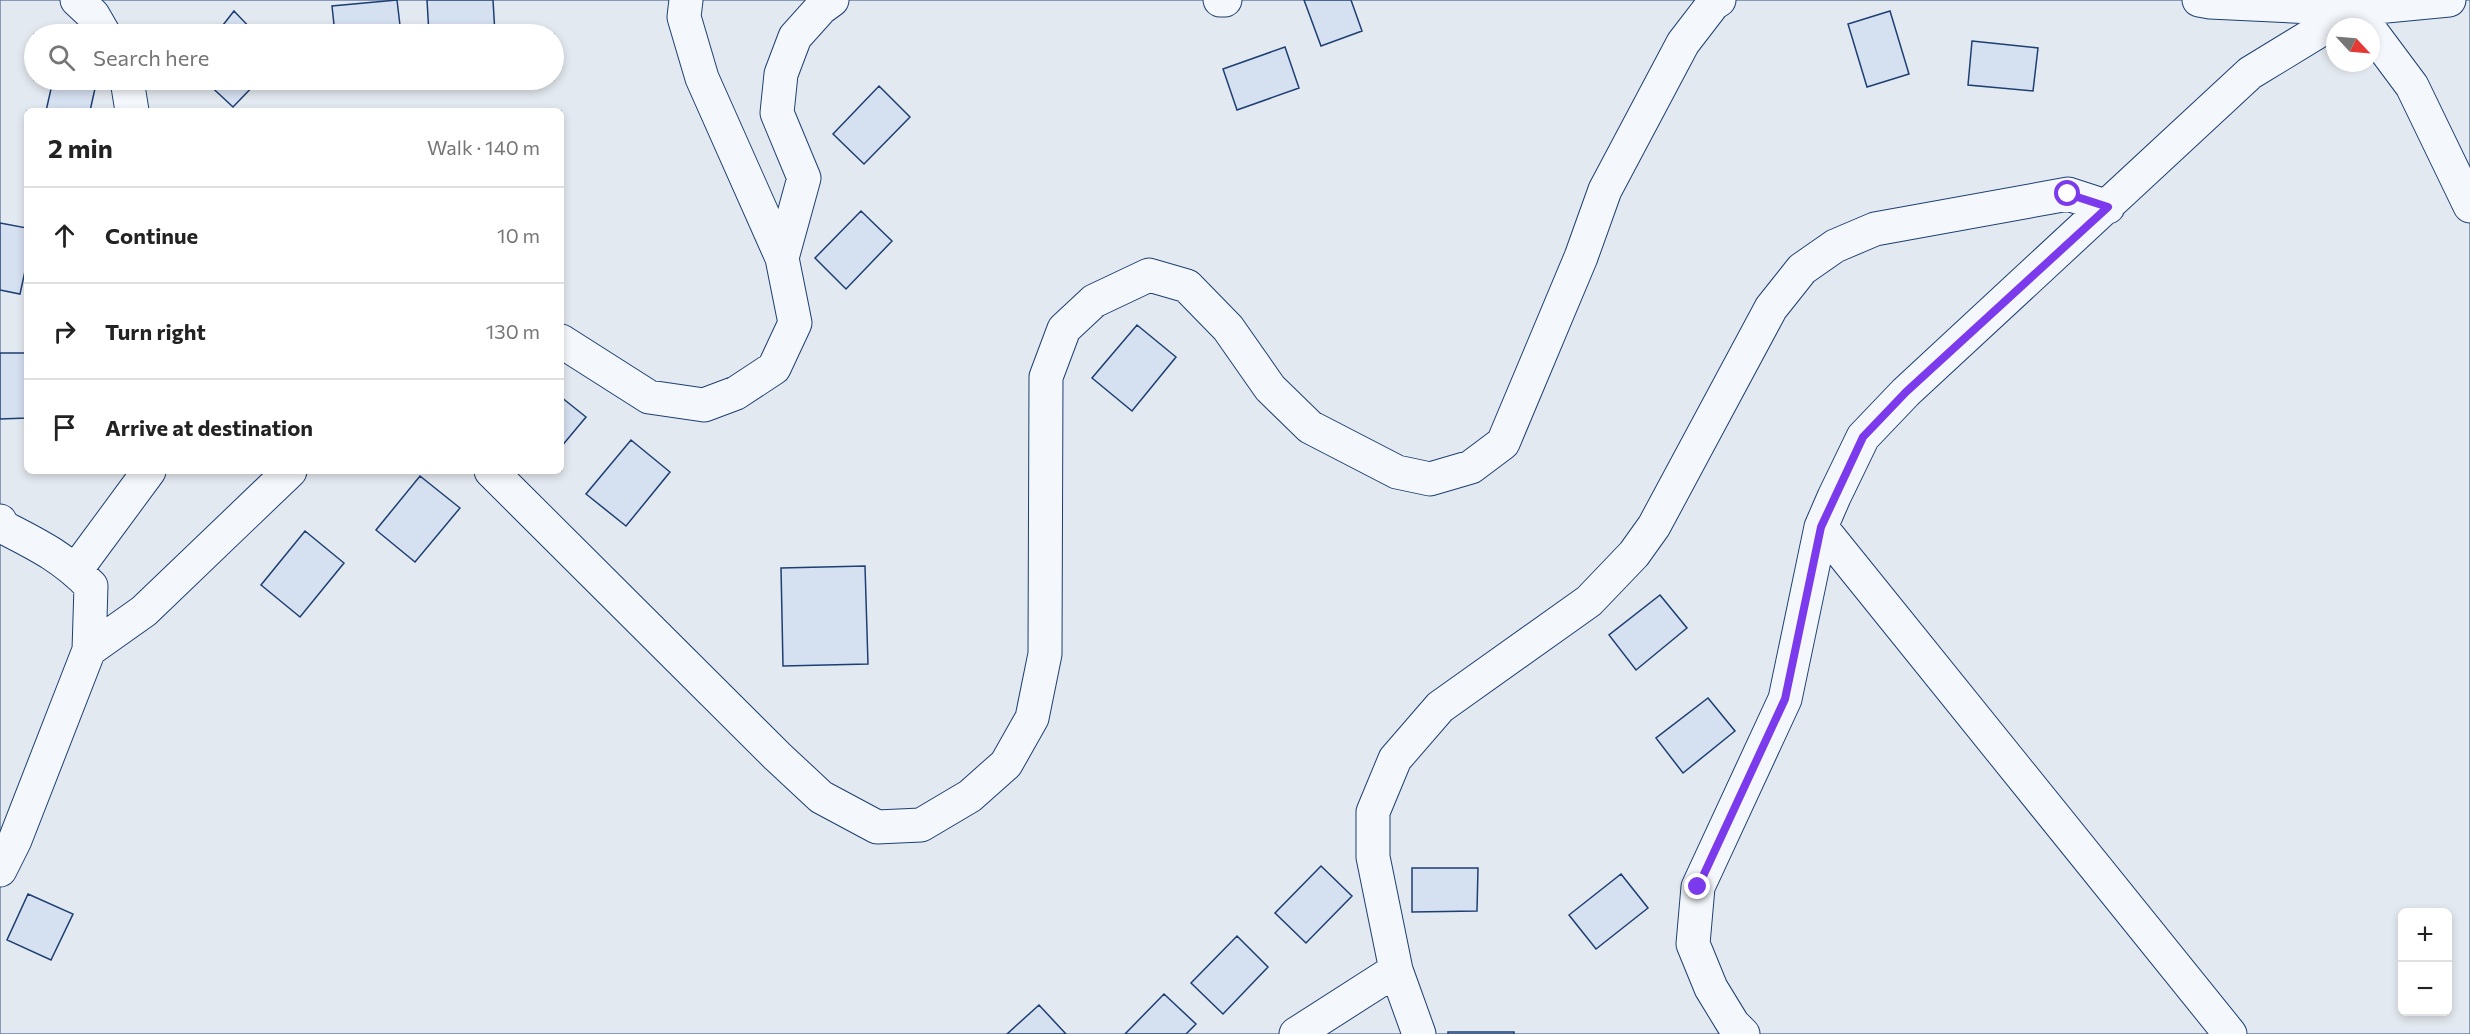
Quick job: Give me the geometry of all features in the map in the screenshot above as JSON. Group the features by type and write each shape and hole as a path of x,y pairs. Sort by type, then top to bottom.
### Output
{"street":[{"path":"77,0 93,15 98,24"},
{"path":"564,343 649,397 704,405 736,393 774,368 795,323 782,258 702,78 684,17 686,0"},
{"path":"782,258 804,178 777,113 781,74 795,37 821,8 832,0"},
{"path":"1220,0 1225,0"},
{"path":"494,474 821,797 877,827 921,825 970,796 1006,764 1032,718 1046,654 1046,377 1064,329 1094,301 1149,275 1187,286 1228,328 1270,388 1310,427 1397,472 1430,479 1471,467 1503,443 1581,257 1605,190 1683,43 1713,4 1719,0"},
{"path":"2199,0 2334,18"},
{"path":"2380,18 2449,0"},
{"path":"1743,1034 1733,1024 1711,988 1693,944 1698,887 1785,699 1821,527 1863,437 1915,385 2250,74 2326,40"},
{"path":"2380,42 2412,86 2470,206"},
{"path":"129,90 132,108"},
{"path":"1419,1034 1396,970 1373,857 1373,812 1395,759 1440,707 1589,601 1635,554 1654,526 1772,308 1802,269 1835,246 1875,229 2068,194 2108,207"},
{"path":"76,570 147,474"},
{"path":"89,650 144,611 287,474"},
{"path":"0,870 15,840 89,650 91,586 76,570 51,551 1,527"},
{"path":"1821,527 2229,1034"},
{"path":"1296,1034 1396,970"}],"shaded area":[{"path":"0,0 2470,0 2470,1034 0,1034"}],"building":[{"path":"397,0 400,24 334,24 332,6"},
{"path":"427,0 493,0 494,24 428,24"},
{"path":"1304,0 1351,0 1362,31 1321,46"},
{"path":"234,11 246,24 224,24"},
{"path":"1890,11 1909,74 1867,87 1848,24"},
{"path":"1972,41 2038,48 2033,91 1968,85"},
{"path":"1285,47 1299,88 1237,110 1223,69"},
{"path":"879,86 910,117 864,164 833,134"},
{"path":"51,90 95,90 91,108 47,108"},
{"path":"215,90 249,90 233,107"},
{"path":"861,211 892,241 846,289 815,258"},
{"path":"0,223 24,227 24,276 20,294 0,290"},
{"path":"1137,325 1176,357 1132,411 1092,378"},
{"path":"0,353 24,353 24,418 0,419"},
{"path":"564,399 586,417 564,443"},
{"path":"631,440 670,472 626,526 586,494"},
{"path":"420,476 460,508 415,562 376,530"},
{"path":"305,531 344,563 300,617 261,585"},
{"path":"865,566 868,664 783,666 781,568"},
{"path":"1660,595 1687,628 1636,670 1609,635"},
{"path":"1708,698 1735,731 1683,773 1656,738"},
{"path":"1321,866 1352,896 1306,943 1275,913"},
{"path":"1412,868 1478,868 1477,911 1412,912"},
{"path":"1621,874 1648,908 1596,949 1569,915"},
{"path":"28,894 73,914 51,960 7,940"},
{"path":"1237,936 1268,967 1223,1014 1191,983"},
{"path":"1164,994 1196,1024 1186,1034 1125,1034"},
{"path":"1039,1005 1066,1034 1007,1034"},
{"path":"1448,1032 1514,1032 1514,1034 1448,1034"}],"route":[{"path":"1698,887 1785,699 1821,527 1863,437 1906,392 2108,207 2068,194"}]}
